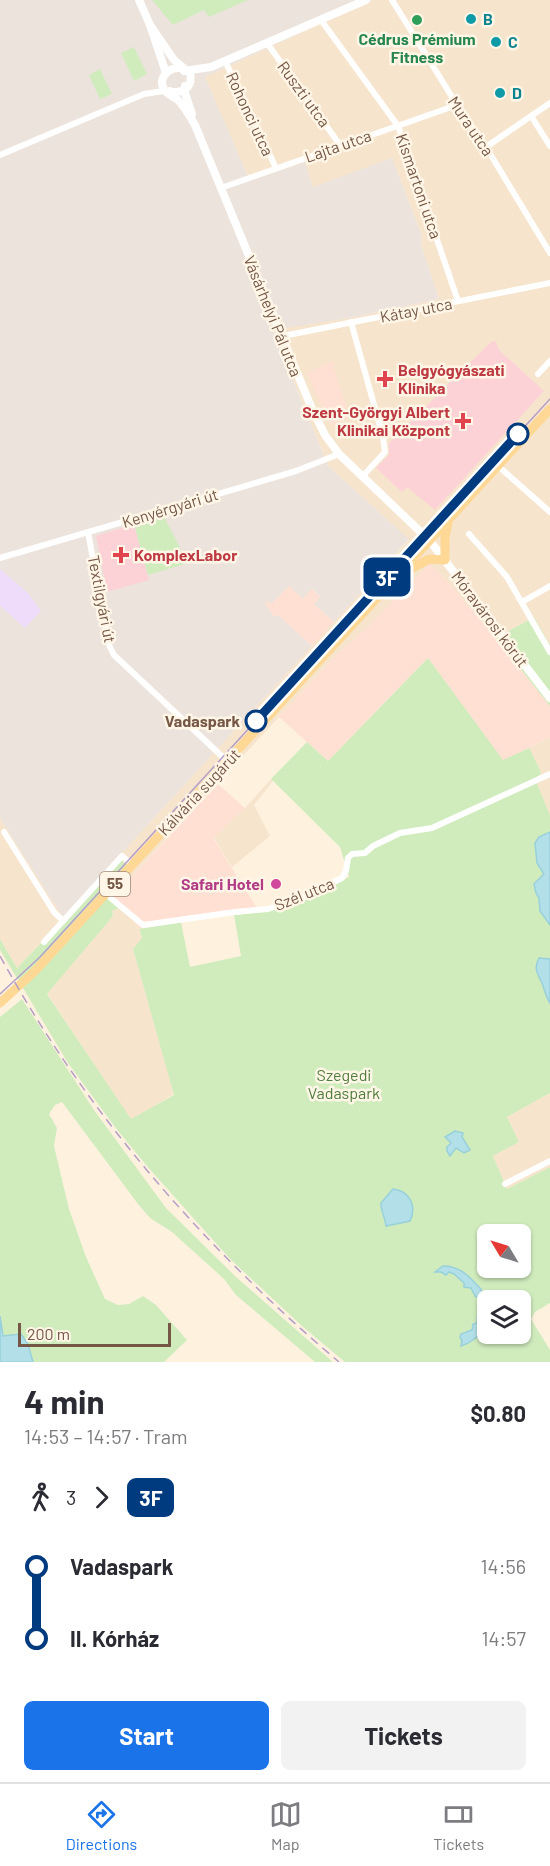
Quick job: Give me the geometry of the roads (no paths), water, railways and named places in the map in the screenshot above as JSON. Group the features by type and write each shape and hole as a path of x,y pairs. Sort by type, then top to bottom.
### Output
{"main road":[{"name":"Vásárhelyi Pál utca","path":"139,0 164,52 184,70 195,125"},
{"name":"Vásárhelyi Pál utca","path":"164,52 170,91 181,99 195,125 312,409 325,435 339,454 430,541"},
{"path":"166,74 184,70"},
{"path":"170,91 188,86"},
{"name":"Kálvária sugárút","path":"0,1003 18,988 133,865 549,412"},
{"path":"399,576 422,562 445,560 448,520"},
{"name":"Móravárosi körút","path":"430,541 550,698"}],"street":[{"path":"184,70 210,67 366,0"},
{"name":"Mura utca","path":"392,0 457,105 486,147 550,253"},
{"name":"Kismartoni utca","path":"321,20 398,126 458,301"},
{"name":"Ruszti utca","path":"267,44 340,145"},
{"name":"Rohonci utca","path":"225,61 276,168"},
{"path":"188,86 210,67"},
{"path":"144,94 166,74"},
{"path":"0,155 144,94 170,91"},
{"path":"486,147 550,104"},
{"name":"Lajta utca","path":"221,188 457,105"},
{"path":"531,116 550,146"},
{"name":"Kátay utca","path":"283,336 550,283"},
{"path":"351,322 383,437 385,452 362,477"},
{"path":"538,374 550,361"},
{"name":"Kenyérgyári út","path":"0,558 296,471 339,454"},
{"path":"498,466 550,512"},
{"name":"Textilgyári út","path":"88,532 109,645 114,655 227,761"},
{"path":"469,534 507,577 550,652"},
{"path":"522,602 550,586"},
{"name":"Szél utca","path":"106,894 140,924 147,926 285,905 342,878 346,871 348,858 352,854 365,853 373,846 404,831 432,828 550,774"},
{"path":"4,831 54,912 63,921"},
{"path":"44,942 122,856 133,865"},
{"path":"504,1184 550,1161"}],"water":[{"path":"550,832 550,925 540,911 539,898 534,884 544,874 537,863 535,843 539,837"},
{"path":"539,958 550,959 550,1003 537,971 536,965"},
{"path":"455,1131 463,1133 462,1137 470,1150 464,1153 456,1148 450,1156 447,1147 451,1143 445,1137"},
{"path":"393,1189 408,1196 413,1210 410,1221 386,1226 381,1203"},
{"path":"443,1266 455,1268 464,1273 481,1290 477,1290 477,1297 471,1288 464,1287 464,1283 454,1274 449,1272 446,1275 435,1272"},
{"path":"0,1316 3,1336 21,1334 28,1344 33,1362 0,1362"},
{"path":"477,1323 477,1337 461,1346 461,1334 472,1330 473,1324"}],"tram line":[{"path":"0,994 40,957 550,399"},
{"name":"3F","path":"256,721 518,434"}],"railway":[{"path":"0,956 70,1070 151,1175 241,1272 339,1362"}],"place":[{"name":"B","path":"471,19"},
{"name":"Cédrus Prémium Fitness","path":"417,20"},
{"name":"C","path":"496,42"},
{"name":"D","path":"500,93"},
{"name":"Belgyógyászati Klinika","path":"385,379"},
{"name":"Szent-Györgyi Albert Klinikai Központ","path":"463,421"},
{"name":"KomplexLabor","path":"121,555"},
{"name":"Vadaspark","path":"256,721"},
{"name":"Safari Hotel","path":"276,884"}],"park label":[{"name":"Szegedi Vadaspark","path":"344,1084"}]}
